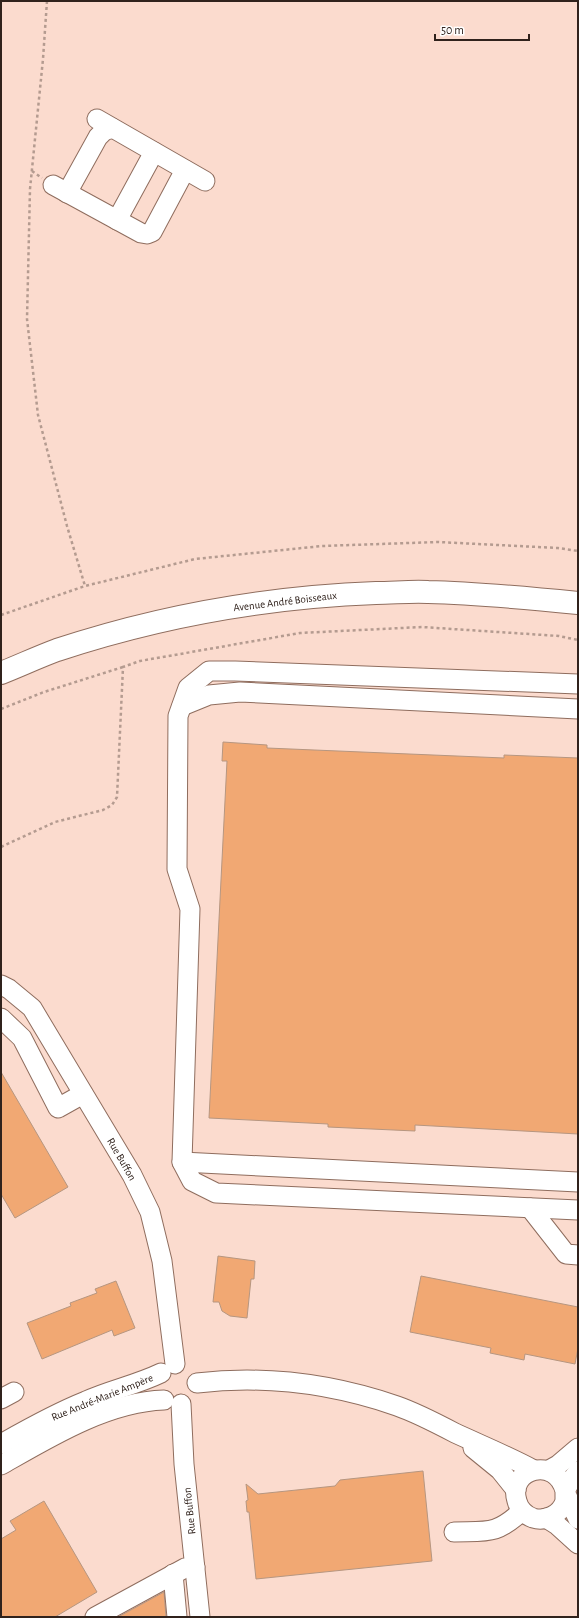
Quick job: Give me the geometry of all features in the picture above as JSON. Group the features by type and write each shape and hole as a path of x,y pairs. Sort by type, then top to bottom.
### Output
{"main road":[{"name":"Avenue André Boisseaux","path":"1,673 55,651 99,637 159,621 252,604 343,595 427,592 518,597 578,603"},
{"name":"Avenue André Boisseaux","path":"1,682 42,666 139,636 241,616 283,610 373,603 430,602 490,606 578,615"}],"street":[{"path":"186,170 152,232 147,234 141,233 60,189 104,131 104,123 206,181"},
{"path":"117,220 154,152"},
{"path":"578,684 209,671 188,688 178,716 177,869 190,909 182,1162 192,1181 216,1193 578,1210"},
{"path":"182,706 209,695 240,692 578,709"},
{"name":"Rue Buffon","path":"1,986 9,989 32,1008 132,1176 150,1212 162,1261 168,1369"},
{"path":"1,1018 22,1038 58,1108 84,1094"},
{"path":"182,1162 578,1182"},
{"path":"530,1208 566,1254 578,1255"},
{"path":"168,1369 187,1367 192,1371 197,1383 197,1389 191,1399 173,1402"},
{"name":"Rue André-Marie Ampère","path":"168,1369 157,1384 158,1390 173,1402"},
{"name":"Rue André-Marie Ampère","path":"1,1444 53,1415 147,1379 168,1369"},
{"path":"197,1383 232,1380 272,1380 334,1388 398,1406 427,1418 455,1433 560,1478 578,1519"},
{"name":"Rue André-Marie Ampère","path":"1,1465 61,1432 94,1417 139,1402 173,1402"},
{"name":"Rue Buffon","path":"173,1402 184,1464 200,1617"},
{"path":"455,1433 500,1470 516,1490 518,1505 522,1511 533,1518 546,1518 553,1516 562,1507 566,1493 578,1471"},
{"path":"516,1490 522,1477 558,1465 578,1448"},
{"path":"454,1532 488,1531 499,1528 509,1523 522,1511"},
{"path":"546,1518 557,1525 578,1544"},
{"path":"95,1617 185,1568 195,1567"},
{"path":"173,1574 177,1617"}],"path":[{"path":"47,1 43,59 30,189 27,319 38,415 67,526 85,586"},
{"path":"1,615 85,586 195,559 322,546 438,542 558,548 578,552"},
{"path":"1,709 44,692 123,667"}],"building":[{"path":"223,742 267,745 267,748 504,758 504,755 578,758 578,1134 415,1125 415,1131 328,1127 328,1124 209,1118 227,761 222,761"},
{"path":"1,1072 68,1187 15,1218 1,1194"},
{"path":"218,1256 255,1261 254,1279 251,1279 247,1318 230,1316 222,1311 219,1302 213,1302"},
{"path":"421,1276 578,1307 578,1348 575,1364 525,1354 524,1360 490,1353 491,1348 410,1332"},
{"path":"116,1281 135,1328 114,1336 112,1330 42,1359 27,1323 71,1306 70,1303 97,1293 95,1289"},
{"path":"423,1471 432,1561 256,1579 249,1512 247,1512 246,1501 248,1500 246,1484 258,1494 335,1486 340,1480"},
{"path":"44,1501 97,1592 55,1617 1,1617 1,1539 16,1530 10,1521"},
{"path":"164,1592 166,1617 118,1617"}]}
